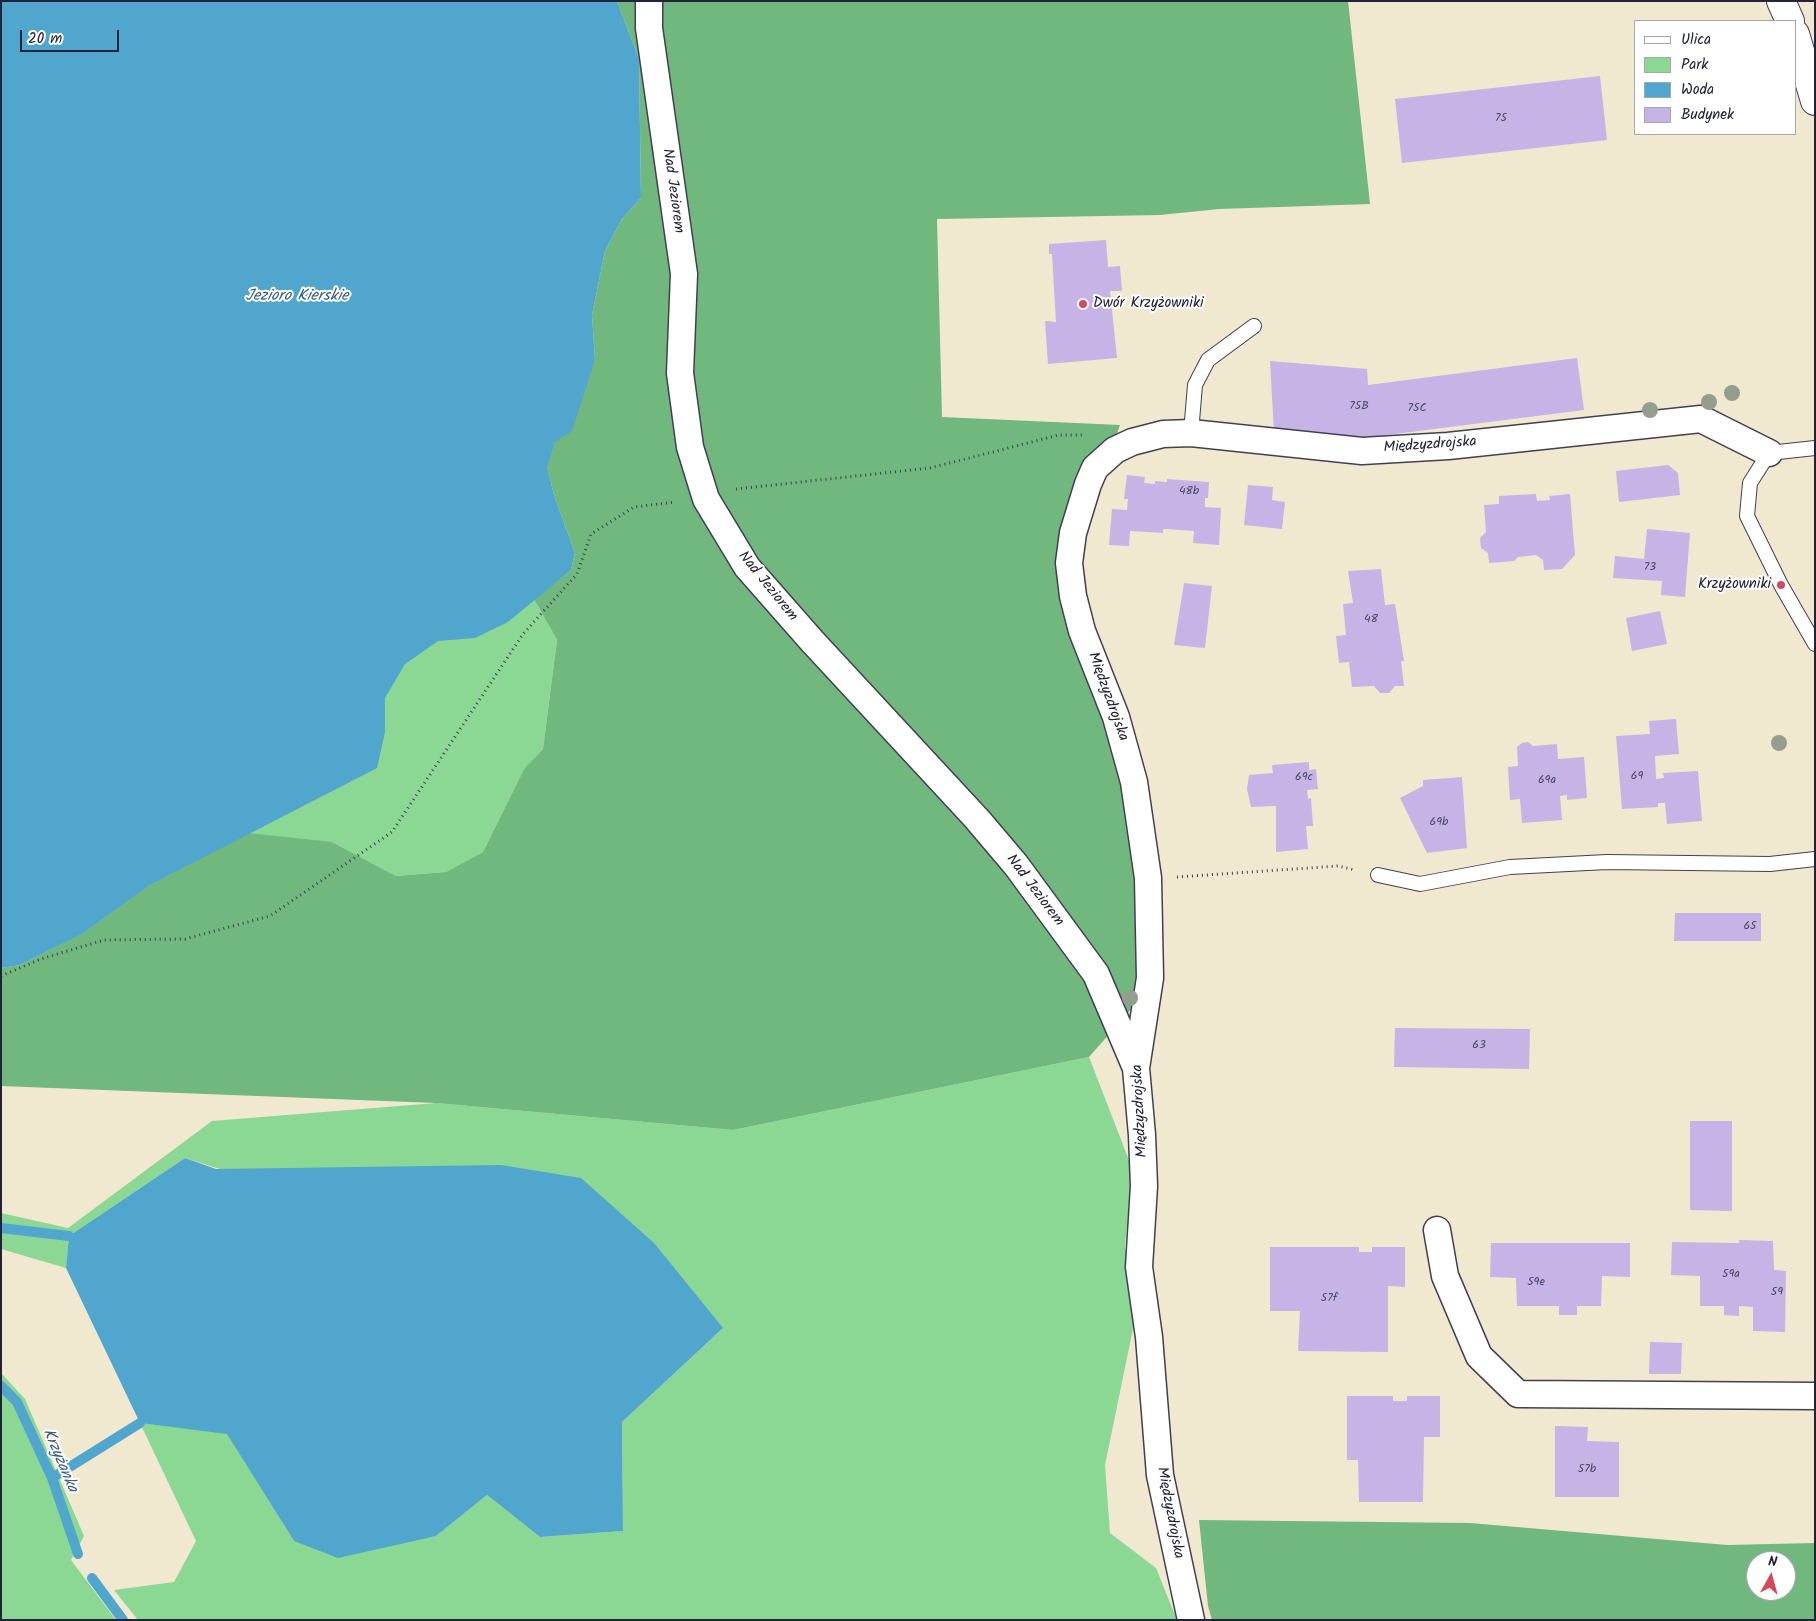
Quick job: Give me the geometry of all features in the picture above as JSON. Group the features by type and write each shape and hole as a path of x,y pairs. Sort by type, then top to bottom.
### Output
{"street":[{"name":"Nad Jeziorem","path":"649,1 649,28 684,274 680,373 690,447 706,499 747,567 812,642 977,819 1016,865 1096,974 1136,1068"},
{"path":"1781,1 1790,20"},
{"path":"1796,37 1815,101"},
{"name":"Międzyzdrojska","path":"1191,1620 1160,1475 1149,1337 1139,1267 1144,1186 1136,1068 1150,978 1148,878 1134,782 1116,717 1082,631 1073,596 1069,563 1073,533 1088,484 1095,468 1115,450 1132,442 1163,434 1191,433 1362,451 1448,446 1701,419 1769,453"},
{"path":"1437,1230 1445,1276 1479,1356 1518,1394 1815,1396"}],"lane":[{"path":"1191,433 1195,386 1208,360 1254,326"},
{"path":"1815,448 1769,453 1750,483 1747,516 1781,585 1815,644"},
{"path":"1378,875 1420,884 1520,866 1606,862 1770,864 1815,859"}],"path":[{"path":"1,976 41,960 104,940 185,939 270,916 392,832 524,634 577,574 591,534 634,507 706,499 738,489 930,468 1058,435"},
{"path":"1171,877 1338,866 1378,875"}],"green space":[{"path":"617,1 534,599 557,640 543,749 524,769 483,852 446,872 396,876 332,842 1,968 1,574"},
{"path":"617,1 1348,1 1370,204 1219,209 1160,215 937,219 942,417 1120,425 1114,442 1067,525 1117,738 1141,894 1141,998 1089,1057 733,1130 436,1103 1,1086 1,968 20,965 82,934 150,885 248,833 332,842 396,876 446,872 483,852 524,769 543,749 557,640 534,599 571,570 575,553 555,498 547,468 555,442 595,360 592,315 605,251 622,219 641,198 639,59"},
{"path":"1089,1057 1132,1168 1125,1247 1136,1314 1105,1465 1110,1533 1156,1568 1177,1620 138,1620 114,1590 174,1582 196,1541 140,1423 227,1433 294,1541 436,1536 487,1495 540,1537 623,1531 622,1422 723,1328 185,1158 69,1236 66,1268 1,1249 1,1213 68,1228 212,1121 436,1103 733,1130"},
{"path":"1,1373 25,1399 84,1536 71,1560 116,1620 1,1620"},
{"path":"1199,1520 1470,1523 1727,1545 1815,1543 1815,1620 1212,1620 1208,1606"}],"water":[{"name":"Jezioro Kierskie","path":"1,1 617,1 639,59 641,198 622,219 605,251 592,315 595,360 572,431 555,442 547,468 555,498 575,553 571,570 508,622 475,638 438,641 405,664 385,698 385,732 377,768 150,885 82,934 20,965 1,968"},
{"path":"185,1158 216,1169 501,1165 581,1178 654,1243 723,1328 622,1422 623,1531 540,1537 487,1495 436,1536 338,1558 294,1541 227,1434 140,1423 66,1268 69,1236"}],"building":[{"path":"1600,76 1607,140 1402,163 1395,99"},
{"name":"Dwór Krzyżowniki","path":"1106,240 1108,267 1120,266 1122,291 1110,291 1117,358 1048,364 1045,321 1056,322 1052,254 1049,254 1049,244"},
{"path":"1577,358 1584,410 1371,437 1274,432 1270,361 1367,369 1368,385"},
{"path":"1668,465 1678,473 1680,495 1619,502 1616,471"},
{"path":"1127,475 1145,477 1144,483 1155,484 1155,481 1167,482 1167,479 1209,482 1208,498 1205,498 1205,507 1221,508 1219,545 1193,543 1194,531 1163,529 1163,533 1130,531 1129,546 1109,545 1112,509 1127,510 1128,499 1124,499"},
{"path":"1248,485 1273,487 1272,500 1285,502 1282,529 1244,525"},
{"path":"1536,494 1537,501 1550,500 1549,496 1570,494 1575,555 1562,569 1544,570 1543,560 1536,555 1518,557 1514,561 1489,563 1488,553 1481,548 1480,538 1486,532 1484,505 1499,504 1499,496"},
{"path":"1647,529 1690,533 1685,597 1661,595 1662,581 1613,578 1615,556 1644,559"},
{"path":"1381,569 1385,605 1395,604 1404,661 1401,661 1404,686 1395,686 1389,693 1380,693 1374,686 1352,687 1349,662 1339,663 1336,636 1346,635 1343,604 1353,603 1348,571"},
{"path":"1184,583 1212,586 1205,648 1174,645"},
{"path":"1660,611 1667,644 1632,651 1626,618"},
{"path":"1676,719 1679,754 1655,756 1656,779 1664,778 1663,773 1698,771 1702,821 1667,824 1665,803 1658,803 1658,807 1622,809 1616,736 1650,734 1649,721"},
{"path":"1528,742 1533,746 1557,744 1558,759 1584,757 1587,798 1567,800 1567,795 1560,796 1562,820 1522,823 1520,799 1510,800 1508,767 1518,766 1517,747 1522,743"},
{"path":"1309,762 1309,770 1316,769 1318,789 1307,790 1308,799 1311,798 1313,826 1306,826 1308,849 1276,852 1276,806 1251,807 1247,789 1249,775 1273,773 1272,765"},
{"path":"1462,777 1467,848 1427,853 1400,798 1423,786 1423,780"},
{"path":"1675,913 1761,913 1761,941 1674,941"},
{"path":"1395,1028 1530,1029 1529,1069 1394,1067"},
{"path":"1690,1121 1732,1121 1732,1211 1690,1210"},
{"path":"1739,1240 1773,1241 1774,1270 1786,1271 1785,1332 1753,1331 1753,1307 1739,1306 1739,1316 1724,1315 1724,1306 1700,1306 1700,1276 1671,1275 1672,1242 1739,1243"},
{"path":"1491,1243 1630,1243 1630,1277 1602,1276 1601,1306 1577,1306 1577,1315 1559,1315 1559,1306 1517,1306 1516,1278 1490,1277"},
{"path":"1270,1247 1359,1247 1359,1252 1372,1252 1372,1247 1405,1247 1405,1287 1388,1286 1388,1352 1298,1351 1300,1311 1270,1311"},
{"path":"1650,1342 1682,1343 1681,1374 1649,1374"},
{"path":"1347,1396 1393,1396 1393,1401 1407,1401 1407,1396 1440,1396 1440,1437 1424,1437 1423,1502 1359,1502 1358,1460 1347,1460"},
{"path":"1555,1426 1588,1427 1587,1441 1619,1442 1619,1497 1555,1497"}],"waterway":[{"path":"1,1228 69,1236"},
{"name":"Krzyżanka","path":"1,1386 17,1402 52,1478 78,1554"},
{"path":"52,1478 140,1423"},
{"name":"Krzyżanka","path":"92,1578 123,1620"}],"place":[{"name":"Dwór Krzyżowniki","path":"1083,304"},
{"name":"Krzyżowniki","path":"1781,585"}]}
